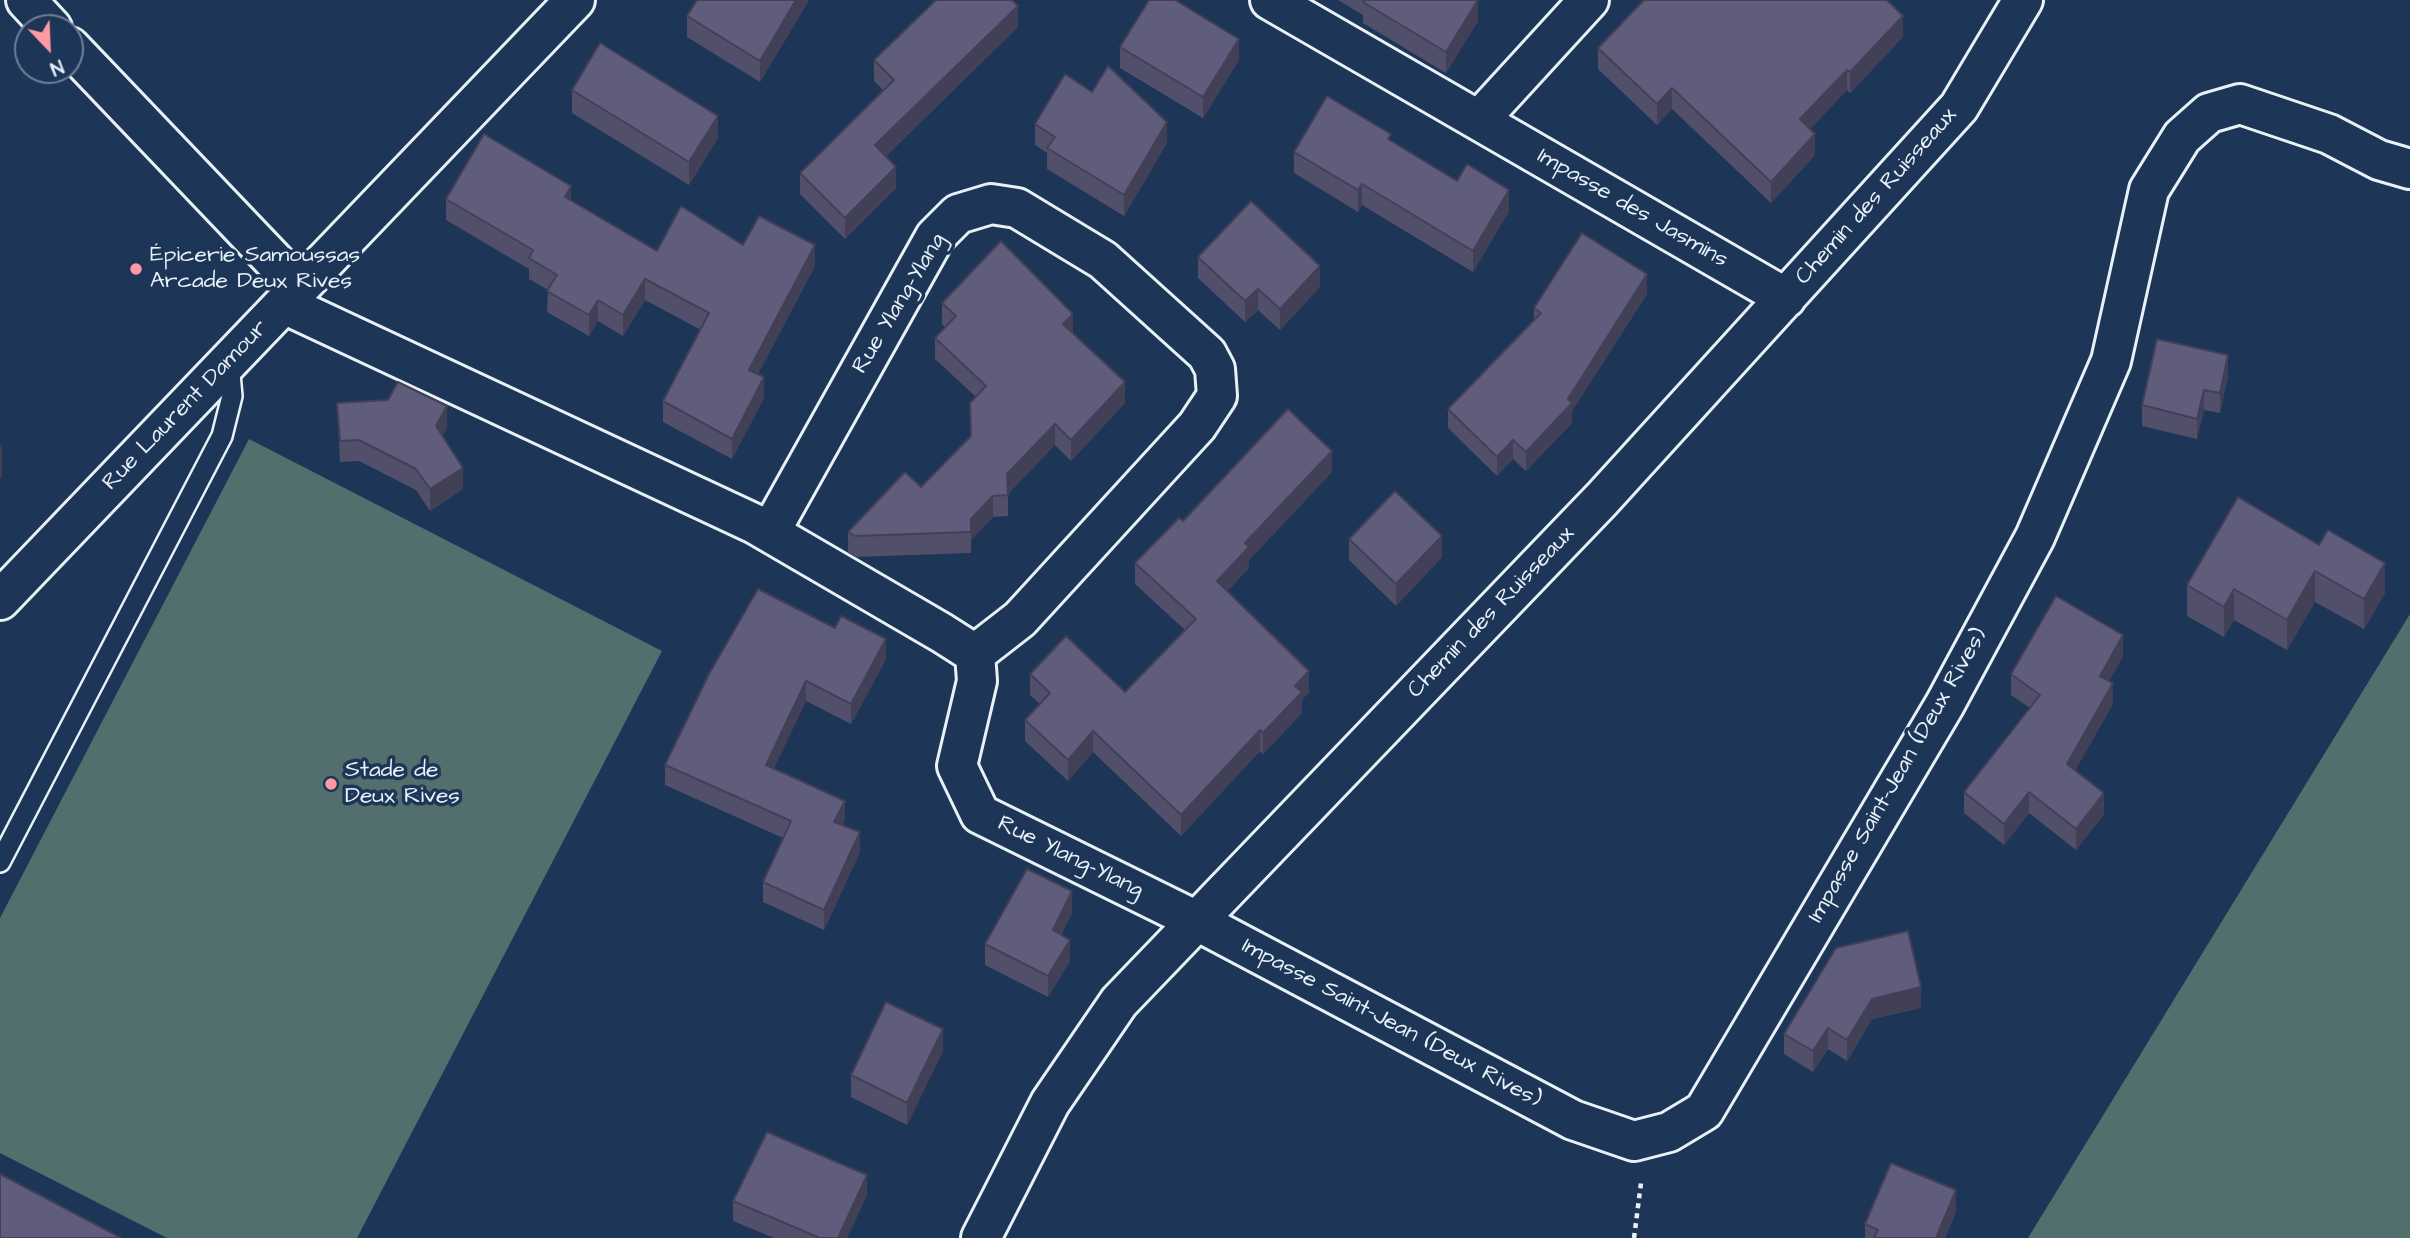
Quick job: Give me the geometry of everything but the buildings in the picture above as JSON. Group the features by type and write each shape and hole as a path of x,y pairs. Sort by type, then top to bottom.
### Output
{"street":[{"path":"26,0 39,14"},
{"name":"Rue Laurent Damour","path":"0,600 575,0"},
{"name":"Impasse des Jasmins","path":"1269,0 1786,298"},
{"path":"1479,120 1589,0"},
{"name":"Chemin des Ruisseaux","path":"981,1238 1063,1083 1119,1002 1602,499 1959,107 2022,0"},
{"path":"84,63 291,295 770,531 975,654"},
{"name":"Impasse Saint-Jean (Deux Rives)","path":"1197,921 1573,1120 1634,1141 1669,1132 1704,1111 1945,704 2035,537 2105,374 2149,190 2182,137 2209,113 2240,104 2329,134 2379,160 2410,169"},
{"name":"Rue Ylang-Ylang","path":"770,531 934,237 958,214 991,204 1017,208 1103,260 1207,354 1215,369 1217,396 1198,426 1020,619 975,654 977,681 957,766 980,814 1197,921"}],"lane":[{"path":"0,862 222,436 232,396 229,361"}],"path":[{"path":"1633,1238 1642,1179 1634,1141"}],"green space":[{"name":"Stade de Deux Rives","path":"249,439 662,651 357,1238 167,1238 0,1153 0,918"},
{"path":"2410,614 2410,1238 2028,1238"}],"place":[{"name":"Épicerie Samoussas Arcade Deux Rives","path":"136,269"},
{"name":"Stade de Deux Rives","path":"331,784"}]}
